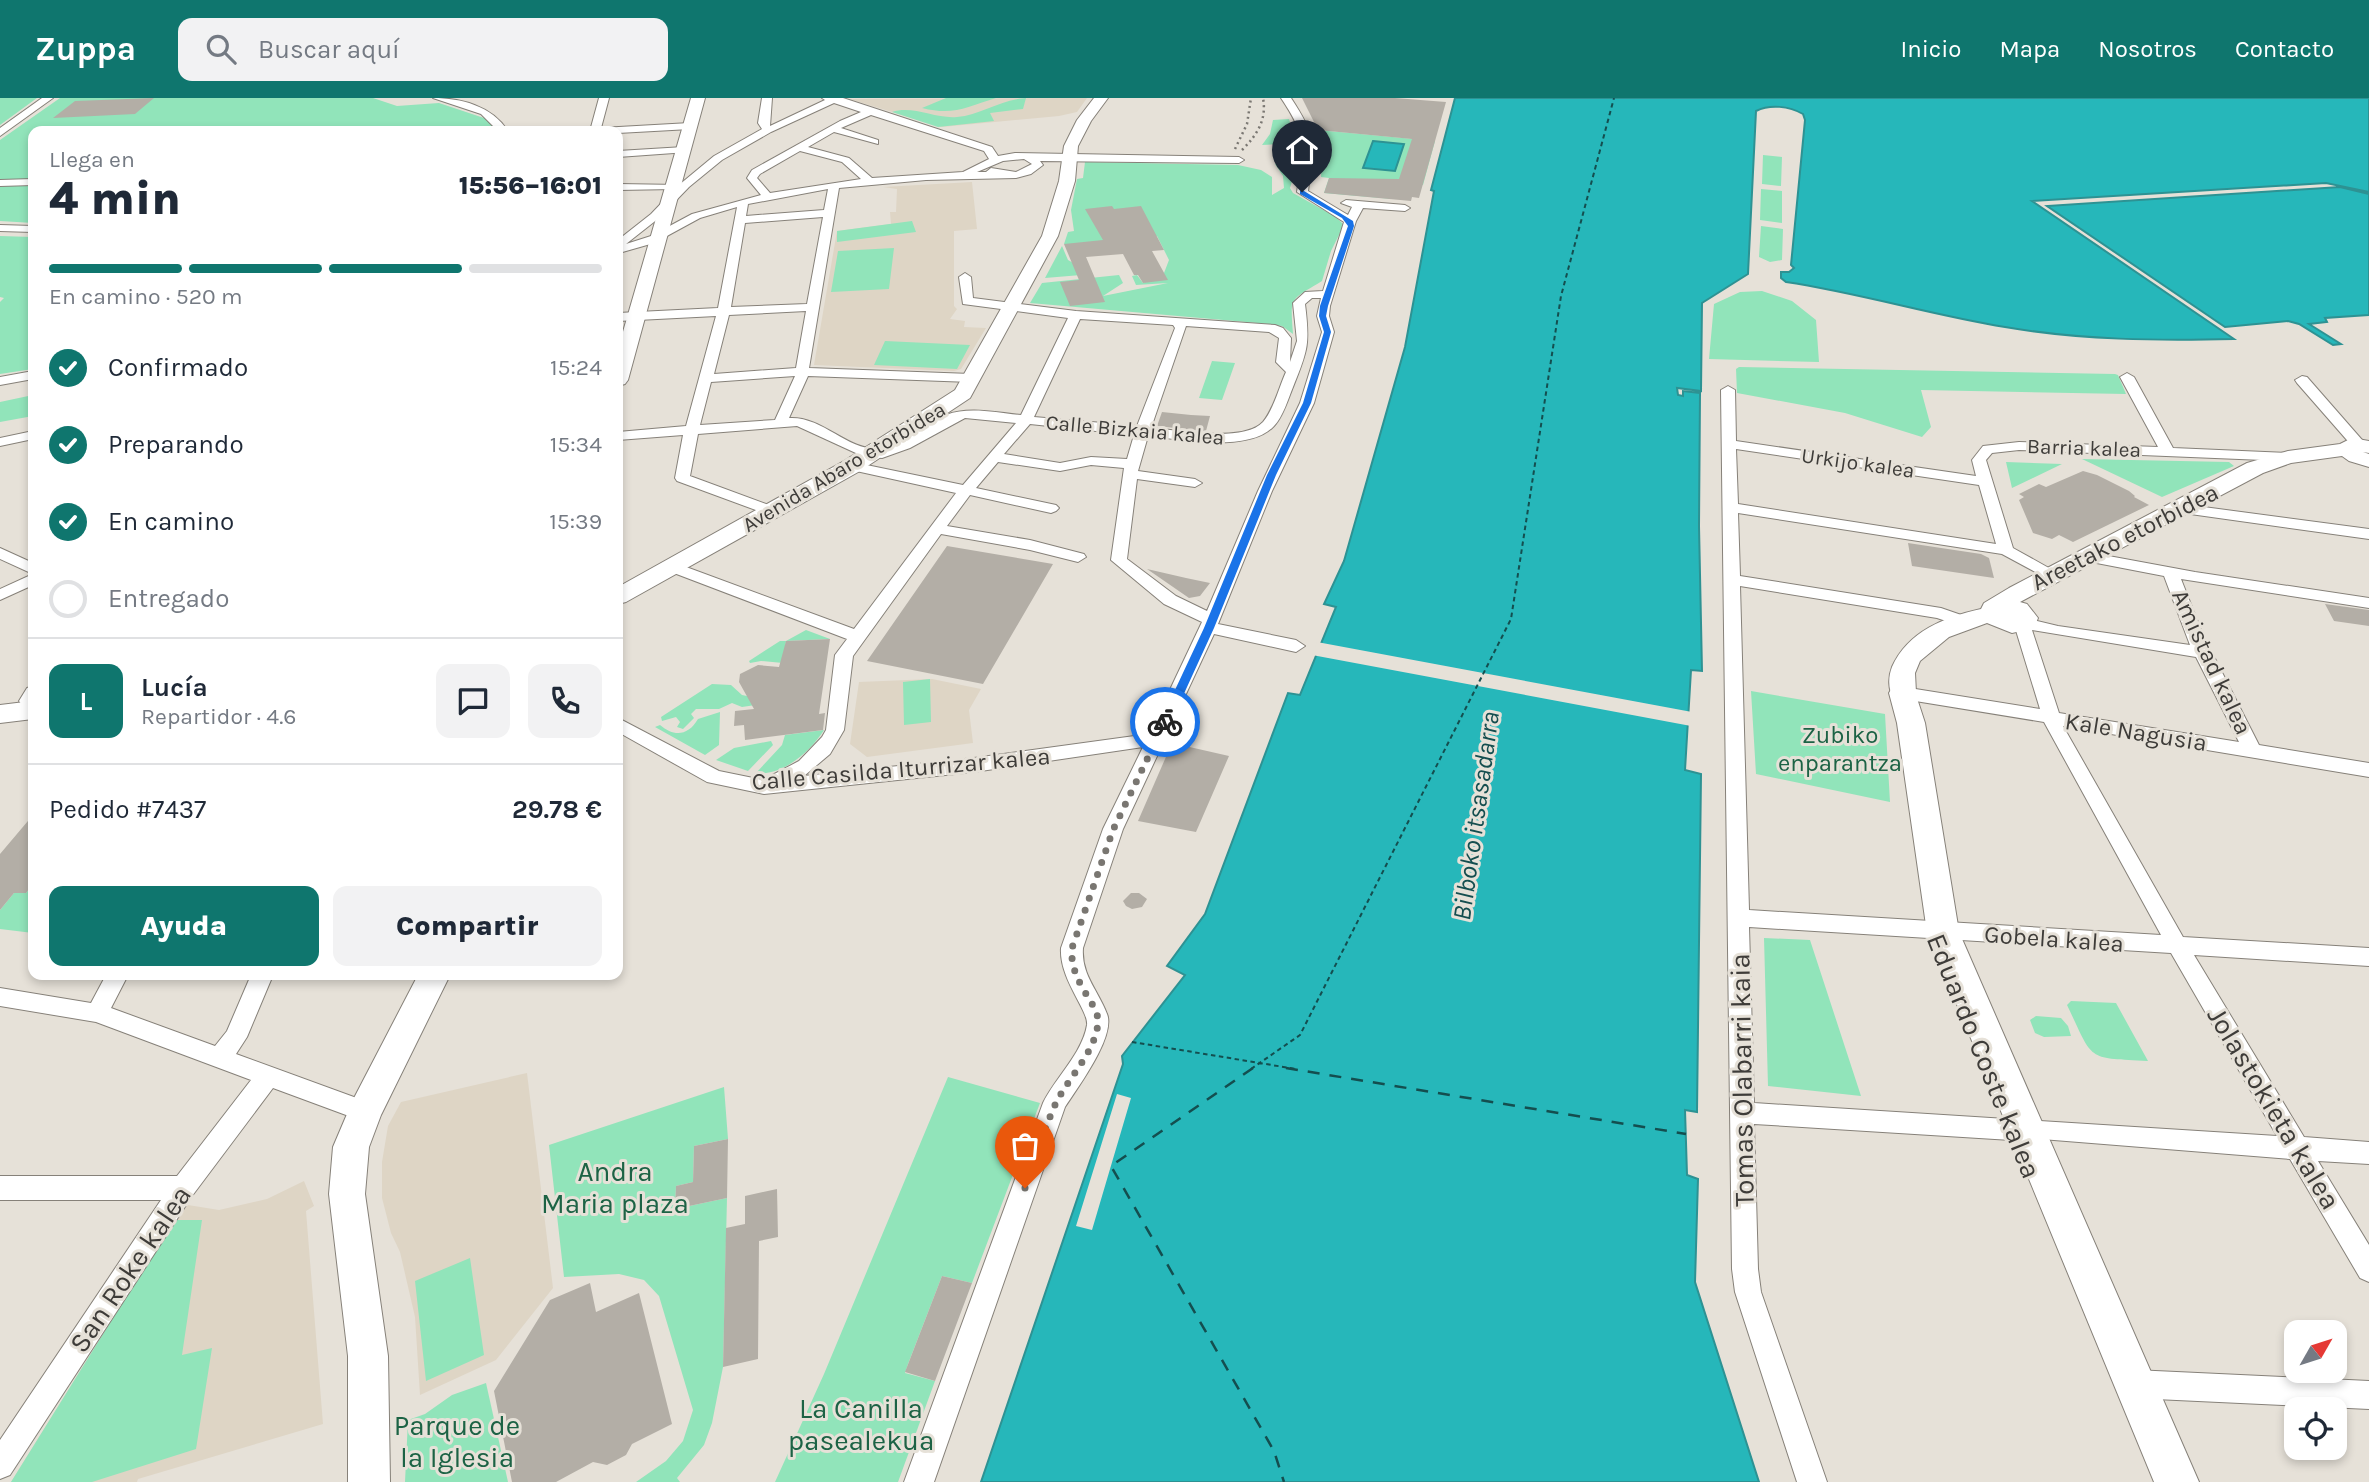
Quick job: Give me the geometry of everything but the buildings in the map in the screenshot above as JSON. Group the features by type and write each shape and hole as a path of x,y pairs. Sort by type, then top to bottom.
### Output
{"main road":[{"name":"Eduardo Coste kalea","path":"1903,693 1900,720 1937,931 2160,1482"},
{"name":"Eduardo Coste kalea","path":"2018,1129 2177,1482"}],"street":[{"path":"0,133 48,98"},
{"path":"439,98 486,113 496,118 500,126"},
{"path":"597,126 604,98"},
{"path":"623,344 627,316 675,186 698,98"},
{"path":"768,98 763,123 768,130"},
{"name":"Avenida Abaro etorbidea","path":"623,594 852,467 966,396 1050,236 1067,181 1067,163 1084,120 1101,98"},
{"path":"1286,98 1302,122 1309,144 1302,192 1350,221"},
{"path":"625,244 667,209 685,185 718,158 833,99 988,149 990,170 1002,175"},
{"path":"768,197 752,178 753,175 833,129 872,111"},
{"path":"623,130 690,126"},
{"path":"833,129 874,142"},
{"path":"798,148 847,159 859,168 867,180"},
{"path":"623,154 682,155 699,164 718,158"},
{"path":"960,175 1017,155 1067,163 1240,160"},
{"path":"1031,171 1038,165 1032,158"},
{"path":"625,244 655,243 670,227 702,214 834,184 960,175 1002,175 1067,163"},
{"path":"0,183 28,182"},
{"path":"779,423 802,372 834,184"},
{"path":"623,187 675,186"},
{"path":"1314,201 1405,208"},
{"path":"743,203 723,312 708,378 691,430 682,478 772,511"},
{"path":"919,1482 1055,1103 1087,1052 1098,1024 1097,1016 1078,983 1071,962 1072,948 1113,830 1210,624 1268,483 1307,403 1328,332 1323,316 1327,294 1339,264 1350,221 1358,206 1355,204"},
{"path":"667,209 673,213 702,214"},
{"path":"740,220 831,214"},
{"path":"0,228 28,229"},
{"path":"965,277 967,301 1076,315 1279,331 1285,338 1283,362 1293,371"},
{"name":"Calle Bizkaia kalea","path":"708,378 802,372 966,396 1026,421 1223,438 1257,432 1271,422 1303,341 1299,303 1309,295 1327,294"},
{"path":"627,316 813,307"},
{"path":"764,787 784,780 819,754 832,739 844,655 965,491 1026,421 1076,315"},
{"path":"1178,323 1181,328 1131,469 1119,561 1170,600 1210,624 1296,646"},
{"path":"0,381 28,377"},
{"path":"2127,377 2167,451"},
{"path":"2302,380 2364,452"},
{"path":"1728,390 1733,667"},
{"path":"623,436 779,423 807,424 871,453"},
{"path":"0,442 28,436"},
{"name":"Urkijo kalea","path":"1730,444 1986,482"},
{"name":"Barria kalea","path":"2006,550 1979,460 1988,449 2002,446 2288,457"},
{"path":"0,452 28,449"},
{"name":"Areetako etorbidea","path":"1903,693 1902,672 1919,646 1961,621 1995,610 2050,575 2181,509 2255,468 2288,457 2364,452"},
{"path":"993,457 1059,467 1091,461 1195,483"},
{"path":"852,467 1051,508"},
{"path":"1730,507 2006,550 2050,575"},
{"path":"2181,509 2369,534"},
{"path":"937,529 1078,557"},
{"path":"0,553 28,567"},
{"path":"2087,557 2171,573 2369,603"},
{"path":"672,567 859,637"},
{"path":"0,587 28,573"},
{"name":"Amistad kalea","path":"2171,573 2202,652 2253,751"},
{"path":"1733,580 1941,613 1961,621"},
{"path":"0,595 28,581"},
{"path":"1995,610 2007,623 2202,652"},
{"path":"2023,624 2052,719 2178,947"},
{"name":"Tomas Olabarri kaia","path":"1733,667 1740,918 1740,1113 1748,1292 1812,1482"},
{"name":"Kale Nagusia","path":"1903,693 2369,770"},
{"path":"0,704 28,701"},
{"path":"0,713 28,702"},
{"name":"Calle Casilda Iturrizar kalea","path":"623,727 714,777 764,787 974,765 1157,739"},
{"name":"Gobela kalea","path":"1740,918 2369,957"},
{"name":"Jolastokieta kalea","path":"2178,947 2369,1269"},
{"path":"97,1013 114,980"},
{"path":"220,1057 236,1037 260,980"},
{"path":"369,1482 368,1356 347,1194 351,1147 365,1111 431,983"},
{"path":"0,997 97,1013 365,1111"},
{"name":"San Roke kalea","path":"0,1465 183,1188 267,1077"},
{"path":"1740,1113 2369,1153"},
{"path":"3,1193 183,1188"},
{"path":"2134,1384 2369,1395"}],"shaded area":[{"path":"1087,98 1077,112 1059,116 942,127 849,99"},
{"path":"972,182 977,229 954,231 954,306 957,309 950,319 965,321 964,327 986,328 961,369 954,371 814,365 837,231 891,224 890,212 896,212 897,189 883,187"},
{"path":"932,679 981,689 969,710 973,743 867,757 850,744 859,682"},
{"path":"527,1073 553,1288 496,1360 420,1395 415,1317 400,1252 391,1233 382,1198 382,1162 388,1126 401,1102"},
{"path":"304,1181 314,1206 306,1211 323,1424 138,1479 137,1482 11,1482 174,1220 188,1205 219,1210 267,1199"}],"green space":[{"path":"0,98 37,98 0,125"},
{"path":"60,98 373,98 397,106 439,103 490,120 492,126 28,126 28,223 0,221 0,140"},
{"path":"946,98 996,98 952,111 922,108"},
{"path":"1026,98 1023,109 990,113 994,121 938,127 892,112 908,110 957,117"},
{"path":"1289,119 1296,143 1262,145 1270,134 1273,120"},
{"path":"1318,130 1435,141 1423,185 1397,183 1393,199 1324,193 1329,178 1321,177 1322,154"},
{"path":"1763,155 1782,157 1781,186 1762,184"},
{"path":"1085,162 1238,165 1261,170 1272,177 1272,195 1284,188 1283,176 1275,164 1298,162 1290,188 1293,193 1336,217 1344,225 1331,251 1322,281 1294,300 1293,334 1282,326 1269,324 1030,303 1042,283 1119,275 1123,283 1103,296 1168,283 1136,285 1132,276 1137,275 1143,283 1164,273 1169,260 1157,236 1108,248 1064,244 1068,232 1074,231 1071,210 1077,179 1083,178"},
{"path":"1761,189 1782,191 1782,223 1760,220"},
{"path":"912,221 916,232 837,242 837,231"},
{"path":"1761,226 1783,229 1782,260 1770,262 1759,257"},
{"path":"0,236 28,237 28,370 0,374 0,302 4,298 0,297"},
{"path":"1062,246 1068,260 1093,274 1045,278"},
{"path":"894,248 889,289 831,292 838,251"},
{"path":"1762,291 1792,301 1816,320 1819,362 1709,359 1714,304 1740,292"},
{"path":"885,341 970,345 957,369 874,365"},
{"path":"1212,361 1235,363 1222,400 1199,398"},
{"path":"1736,369 2115,374 2118,375 2126,394 1921,390 1931,427 1922,437 1845,413 1737,393"},
{"path":"28,396 28,417 0,422 0,402"},
{"path":"2082,459 2229,462 2234,466 2162,497"},
{"path":"2006,462 2062,464 2012,488"},
{"path":"806,630 830,639 786,641"},
{"path":"780,641 786,641 783,663 750,663 749,661"},
{"path":"930,679 931,722 904,725 903,682"},
{"path":"712,684 731,685 742,695 777,702 742,707 732,703 719,709 696,709 691,714 694,718 683,729 677,727 680,722 676,717 662,721 661,717"},
{"name":"Zubiko enparantza","path":"1751,691 1885,714 1890,802 1756,774"},
{"path":"720,712 719,745 705,755 655,727 660,725 670,732 685,732 698,719"},
{"path":"824,730 803,754 786,767 756,773 782,745 785,735"},
{"path":"771,741 773,745 748,771 716,760 734,748"},
{"path":"28,890 28,932 0,929 0,910 14,893 26,893"},
{"path":"1764,938 1810,940 1861,1096 1768,1086"},
{"path":"2071,1001 2116,1003 2148,1061 2113,1059 2094,1053 2082,1037 2067,1005"},
{"path":"2036,1016 2061,1018 2068,1026 2071,1036 2044,1037 2035,1033 2030,1020"},
{"name":"La Canilla pasealekua","path":"948,1077 1040,1103 972,1283 942,1276 908,1364 905,1373 935,1381 898,1482 775,1482 824,1374"},
{"name":"Andra Maria plaza","path":"724,1087 728,1139 694,1146 693,1182 676,1186 675,1209 727,1198 723,1367 712,1423 704,1445 677,1478 680,1482 636,1482 666,1461 683,1441 693,1410 659,1296 644,1280 619,1274 564,1277 549,1145"},
{"path":"174,1220 202,1220 182,1355 212,1348 196,1449 92,1482 11,1482"},
{"path":"470,1258 484,1355 426,1381 415,1281"},
{"name":"Parque de la Iglesia","path":"486,1383 508,1482 405,1482 408,1420 425,1414 452,1395"}],"water":[{"name":"Bilboko itsasadarra","path":"1455,98 2369,98 2369,192 2326,183 2032,201 2234,339 2119,339 2062,335 1977,322 1786,282 1781,278 1781,272 1789,272 1794,268 1791,265 1805,120 1803,114 1786,108 1767,107 1756,111 1748,274 1702,303 1701,391 1677,388 1678,395 1683,396 1683,391 1700,393 1702,671 1691,670 1685,770 1701,774 1697,1112 1685,1110 1687,1175 1698,1179 1695,1282 1759,1482 981,1482 1123,1064 1122,1056 1185,975 1167,966 1205,914 1288,693 1300,695 1336,607 1324,604 1344,561 1405,347 1434,191 1431,190"},
{"path":"1373,141 1404,144 1395,171 1363,168"},
{"path":"2340,187 2369,194 2369,315 2325,318 2327,322 2309,324 2341,344 2333,345 2299,324 2288,321 2225,327 2047,206"}],"pier":[{"path":"1317,642 1692,712 1691,726 1312,655"},
{"path":"1117,1094 1131,1098 1092,1230 1076,1226"}],"ferry route":[{"path":"1260,1063 1300,1035 1511,619 1561,296 1614,98"},
{"path":"1132,1042 1260,1063"},
{"path":"1251,1069 1260,1063"},
{"path":"1260,1063 1296,1069"},
{"path":"1253,1068 1111,1166 1274,1451 1284,1482"},
{"path":"1286,1068 1686,1134"}],"railway":[{"path":"1235,149 1247,124 1251,98"},
{"path":"1242,150 1260,127 1264,113 1263,98"}],"way so far":[{"path":"1025,1188 1055,1103 1087,1052 1098,1024 1097,1016 1078,983 1071,962 1072,948 1113,830 1165,722"}],"route":[{"path":"1165,722 1209,628 1219,597 1272,475 1307,403 1323,354 1328,332 1323,316 1324,306 1351,226 1350,221 1302,192"}]}
